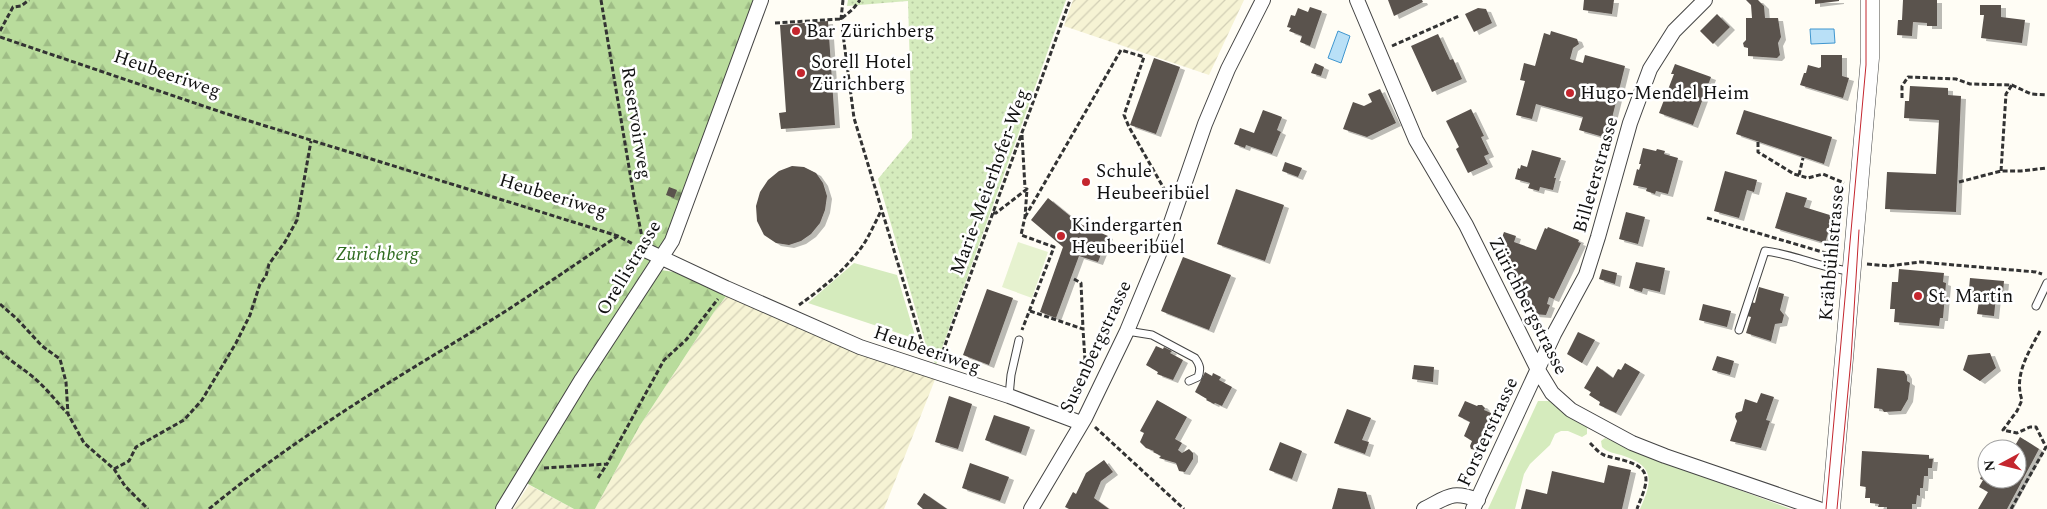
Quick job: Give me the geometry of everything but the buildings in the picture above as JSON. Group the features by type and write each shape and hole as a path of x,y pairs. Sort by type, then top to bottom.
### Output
{"street":[{"name":"Orellistrasse","path":"503,509 582,379 672,241 761,0"},
{"name":"Susenbergstrasse","path":"1030,509 1086,424 1166,237 1205,124 1228,69 1263,0"},
{"name":"Zürichbergstrasse","path":"1357,0 1416,140 1466,225 1538,370 1552,393 1571,410 1632,443 1819,509"},
{"name":"Billeterstrasse","path":"1538,370 1586,275 1630,123 1650,69 1674,31 1705,0"},
{"name":"Krähbühlstrasse","path":"1831,509 1870,58 1870,0"},
{"name":"Heubeeriweg","path":"645,250 860,347 1009,396 1086,424"},
{"name":"Forsterstrasse","path":"1475,504 1538,370"},
{"path":"1424,509 1456,494 1464,494 1475,504"}],"lane":[{"path":"1739,330 1765,252 1783,253 1841,270 1853,264"},
{"path":"2036,306 2047,283"},
{"path":"1127,331 1152,336 1195,358 1200,370 1198,377 1189,381"},
{"path":"1009,396 1011,376 1019,340"}],"path":[{"path":"0,31 13,7 21,6 29,0"},
{"name":"Reservoirweg","path":"601,0 634,197 645,250"},
{"path":"843,0 840,19 854,118 924,350 935,373"},
{"path":"775,23 840,19 853,9 860,0"},
{"name":"Marie-Meierhofer-Weg","path":"935,373 1070,0"},
{"path":"1392,46 1459,16"},
{"name":"Heubeeriweg","path":"0,37 311,141 618,236 645,250"},
{"path":"1025,217 1120,50 1144,57 1124,115 1164,192 1169,196"},
{"path":"1902,98 1902,86 1908,77 1956,78 1970,84 2012,85 2032,94 2047,95"},
{"path":"2001,170 2006,94 2012,85"},
{"path":"1019,340 1054,247 1021,235 1025,217 1027,189 1025,188 1022,132"},
{"path":"114,468 129,461 136,447 184,420 202,400 236,343 254,306 260,284 266,276 269,264 285,242 297,220 311,141"},
{"path":"1758,142 1758,152 1799,175 1808,178 1823,174 1849,185"},
{"path":"1799,175 1803,158"},
{"path":"1959,182 2001,170 2021,171 2047,168"},
{"path":"993,213 996,213 1025,188"},
{"path":"786,315 816,293 846,265 864,244 882,210"},
{"path":"1707,218 1853,264 1890,266 1920,262 2036,272 2047,277"},
{"path":"209,509 247,477 300,441 500,314 618,236"},
{"path":"1074,279 1081,283 1086,376 1092,379"},
{"path":"598,478 664,360 686,340 726,288"},
{"path":"0,304 42,346 60,359 66,382 68,414"},
{"path":"1030,311 1082,328"},
{"path":"2011,509 2047,446 2036,426 2018,433 2003,430 2018,411 2022,400 2019,393 2022,367 2041,328"},
{"path":"0,351 50,393 68,414 84,444 114,468 125,486 148,509"},
{"path":"1086,424 1124,451 1184,509"},
{"path":"1590,443 1603,455 1621,459 1642,471 1646,478 1637,509"},
{"path":"528,468 607,464"}],"shaded area":[{"path":"1073,0 1244,0 1209,75 1064,26"},
{"path":"727,295 936,377 884,509 595,509 639,427"},
{"path":"529,485 574,509 513,509"}],"green space":[{"name":"Zürichberg","path":"0,0 754,0 669,231 661,249 648,268 674,272 727,295 639,427 595,509 574,509 517,478 495,509 0,509"},
{"path":"848,0 1066,0 936,365 927,349 878,179 912,138 908,1 847,6"},
{"path":"1018,242 1048,252 1032,298 1002,287"},
{"path":"854,263 897,275 916,339 808,303"},
{"path":"1538,401 1552,401 1555,406 1587,427 1587,434 1582,437 1568,431 1561,431 1555,434 1550,445 1530,464 1524,474 1515,509 1488,509"},
{"path":"1605,438 1791,509 1640,509 1647,492 1648,477 1646,471 1635,460 1604,449 1601,441"}],"water":[{"path":"1810,29 1834,29 1835,43 1811,44"},
{"path":"1338,31 1350,36 1341,63 1328,58"}],"tram line":[{"path":"1826,509 1866,65 1866,0"},
{"path":"1837,509 1851,359 1859,230"}],"place":[{"name":"Bar Zürichberg","path":"796,31"},
{"name":"Sorell Hotel Zürichberg","path":"801,73"},
{"name":"Hugo-Mendel Heim","path":"1570,93"},
{"name":"Schule Heubeeribüel","path":"1086,182"},
{"name":"Kindergarten Heubeeribüel","path":"1061,236"},
{"name":"St. Martin","path":"1918,296"}]}
